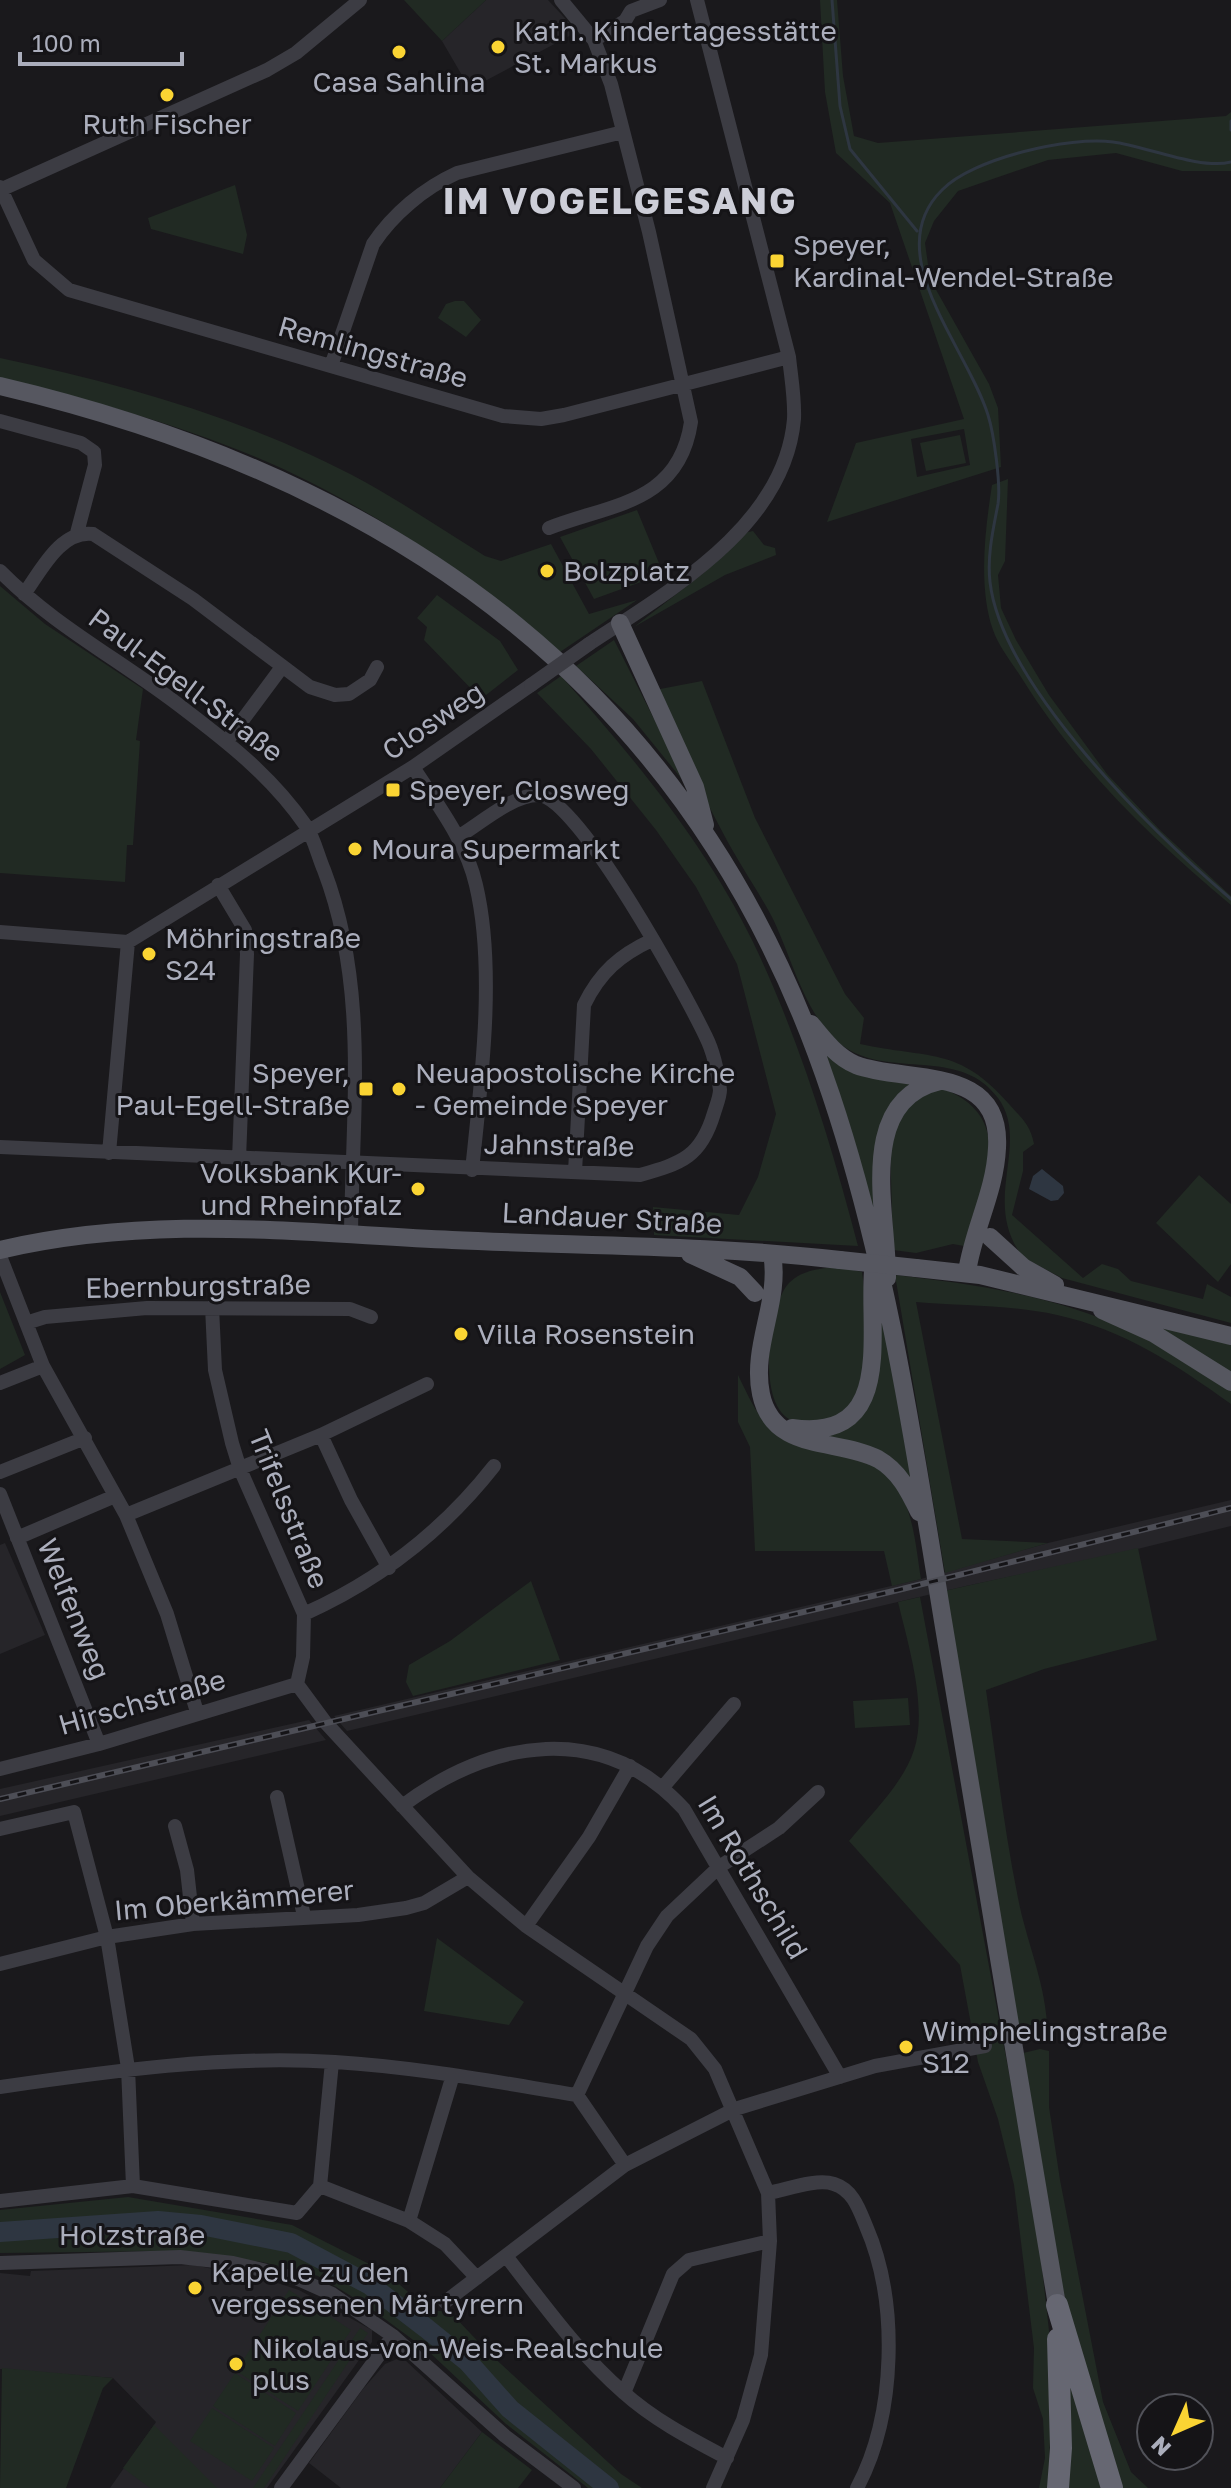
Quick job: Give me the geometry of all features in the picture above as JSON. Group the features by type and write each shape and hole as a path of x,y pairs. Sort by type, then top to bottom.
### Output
{"highway":[{"path":"1057,2305 1061,2421 1058,2488"},
{"path":"1057,2305 1112,2488"}],"main road":[{"path":"0,386 114,416 213,449 340,506 411,548 505,614 574,676 628,731 709,839 757,920 799,1010 841,1127 887,1306 929,1530 1057,2305"},
{"path":"620,623 695,787 709,839"},
{"path":"799,1010 836,1053 853,1064 942,1080 974,1094 994,1120 998,1146 990,1193 990,1248 974,1274"},
{"path":"887,1306 888,1248 882,1180 885,1138 894,1111 904,1098 913,1089 942,1080"},
{"path":"974,1274 970,1249 990,1193"},
{"name":"Landauer Straße","path":"0,1253 76,1234 165,1226 817,1257 974,1274 1226,1332"},
{"path":"990,1237 1023,1267 1072,1295 1153,1333 1231,1382"},
{"path":"676,1249 740,1277 755,1293 763,1327"},
{"path":"783,1427 814,1431 836,1427 854,1414 866,1394 873,1355 874,1252"},
{"path":"768,1254 775,1285 763,1327 761,1395 767,1411 800,1440 863,1453 886,1464 902,1480 929,1530"},
{"path":"755,1293 768,1254"},
{"path":"775,1285 789,1272 817,1257"}],"street":[{"path":"0,189 267,70 296,53 360,0"},
{"path":"549,528 627,504 651,492 674,468 688,443 691,422 623,132 594,40 561,0"},
{"path":"594,40 625,21 631,11 660,0"},
{"name":"Closweg","path":"128,942 413,767 705,560 765,501 789,442 794,396 789,357 697,0"},
{"path":"331,366 373,244 383,228 433,183 457,173 623,132"},
{"name":"Remlingstraße","path":"0,189 34,260 69,290 503,416 541,419 789,357"},
{"path":"0,421 81,443 94,452 95,465 77,533 61,545 24,594"},
{"path":"77,533 93,534 108,541 207,609 310,687 341,695 364,686 377,667"},
{"name":"Paul-Egell-Straße","path":"0,571 24,594 227,741 268,778 308,829 331,889 350,960 357,1021 351,1236"},
{"path":"227,741 282,667"},
{"path":"413,767 458,837 476,884 486,954 481,1087 472,1170"},
{"name":"Jahnstraße","path":"0,1147 351,1165 640,1175 679,1164 694,1153 708,1133 720,1092 708,1039 632,899 553,800 539,795 521,799 458,837"},
{"path":"218,885 245,930 247,954 239,1159"},
{"path":"0,932 128,942 109,1153"},
{"path":"575,1172 584,1005 596,981 623,954 652,940"},
{"path":"0,1253 43,1366 126,1515 167,1614 197,1712"},
{"name":"Ebernburgstraße","path":"26,1323 45,1317 133,1309 212,1307 350,1309 371,1317"},
{"name":"Trifelsstraße","path":"212,1307 215,1370 240,1469 304,1614 303,1657 297,1684"},
{"path":"0,1383 43,1366"},
{"path":"126,1515 321,1435 427,1384"},
{"path":"321,1435 351,1500 389,1568"},
{"path":"0,1472 85,1438"},
{"path":"304,1614 343,1597 389,1568 441,1524 494,1466"},
{"name":"Welfenweg","path":"0,1494 99,1744"},
{"path":"17,1538 115,1496"},
{"path":"297,1684 325,1722 468,1877 526,1926 691,2039 715,2069 735,2109 768,2193 770,2241 761,2355 727,2458 713,2488"},
{"name":"Hirschstraße","path":"0,1769 99,1744 297,1684"},
{"path":"663,1787 734,1704"},
{"name":"Im Rothschild","path":"402,1806 433,1783 475,1763 546,1748 584,1750 630,1766 663,1787 684,1809 840,2077"},
{"path":"526,1926 589,1837 630,1766"},
{"path":"577,2095 623,1995 667,1916 719,1867 779,1828 818,1792"},
{"path":"277,1797 304,1916"},
{"path":"0,1829 74,1812 107,1937 128,2068 133,2186"},
{"path":"175,1826 187,1870 193,1924"},
{"name":"Im Oberkämmerer","path":"0,1964 107,1937 193,1924 358,1915 406,1908 424,1903 468,1877"},
{"path":"445,2302 625,2165 735,2109 875,2066 985,2046"},
{"path":"0,2087 128,2068 259,2061 332,2062 453,2075 577,2095 625,2165"},
{"path":"0,2201 133,2186 297,2213 320,2186 332,2062"},
{"path":"409,2221 453,2075"},
{"path":"768,2193 835,2184 850,2193 877,2250 890,2336 880,2433 857,2488"},
{"path":"320,2186 409,2221 445,2244 477,2278"},
{"path":"624,2393 673,2274 689,2260 770,2241"},
{"path":"506,2256 590,2360 624,2393 655,2418 727,2458"},
{"name":"Holzstraße","path":"0,2263 180,2257 257,2267 296,2278 332,2294 393,2336 505,2436 574,2488"},
{"path":"281,2488 393,2336"}],"shaded area":[{"path":"404,0 486,0 442,41"},
{"name":"Kath. Kindertagesstätte St. Markus","path":"486,0 548,0 575,29 575,33 470,89 442,41"},
{"path":"820,0 837,0 843,76 854,136 878,143 1226,116 1231,112 1231,171 1182,171 1116,153 1048,160 958,191 934,221 925,243 930,279 989,384 998,408 1001,467 827,522 856,443 964,419 890,203 836,153 825,92","holes":["964,429 970,465 917,477 911,439"]},
{"path":"235,185 247,235 243,254 151,229 148,218"},
{"path":"464,301 481,320 466,337 438,318 446,304"},
{"path":"0,358 94,380 187,407 278,441 365,482 485,556 501,561 551,544 589,614 637,600 560,652 440,559 310,482 197,434 119,409 0,378"},
{"path":"960,435 966,463 926,471 920,443"},
{"path":"1008,479 1005,561 998,575 1001,608 1016,640 1049,695 1107,774 1161,831 1231,896 1231,905 1172,854 1091,771 1043,710 999,643 988,613 984,577 985,539 992,485"},
{"path":"637,510 661,568 641,582 594,599 560,537"},
{"path":"753,531 764,545 775,548 776,555 725,575 634,627 705,572 744,533"},
{"path":"0,586 45,624 143,689 136,740 140,741 133,845 127,845 125,882 0,873"},
{"path":"437,595 500,641 518,670 481,699 424,640 427,627 417,618"},
{"path":"614,640 689,788 633,719 576,666"},
{"path":"561,676 666,802 734,905 770,978 813,1091 858,1246 654,1235 653,1207 739,1215 758,1177 776,1114 737,964 696,887 656,830 591,749 537,693"},
{"path":"702,681 755,818 845,994 864,1018 860,1044 958,1063 991,1085 1022,1118 1034,1144 1023,1152 1023,1171 1012,1215 1083,1278 1102,1264 1118,1269 1131,1281 1203,1299 1207,1284 1231,1297 1231,1323 1062,1278 1015,1253 1018,1250 1005,1210 1010,1133 1007,1115 998,1098 983,1083 948,1068 889,1062 851,1051 823,1026 803,991 772,917 705,798 655,690"},
{"path":"820,1045 916,1079 892,1105 882,1242"},
{"path":"941,1088 965,1101 981,1117 988,1135 989,1156 980,1200 964,1246 953,1244 916,1253 893,1250 890,1142 907,1102"},
{"path":"1042,1169 1063,1186 1064,1193 1058,1200 1051,1201 1029,1189 1033,1176"},
{"path":"1199,1175 1231,1204 1231,1264 1218,1282 1156,1223"},
{"path":"841,1267 862,1272 866,1302 864,1385 840,1418 797,1422 783,1415 774,1400 770,1380 771,1333 776,1312 782,1294 795,1278 814,1270"},
{"path":"895,1275 1015,1293 1102,1319 1156,1344 1231,1390 1231,1404 1149,1350 1081,1321 1022,1309 916,1302 962,1539 1048,1543 945,1573"},
{"path":"0,1292 25,1355 0,1369"},
{"path":"879,1299 914,1488 909,1480 811,1436 850,1426"},
{"path":"1134,1317 1231,1345 1231,1376"},
{"path":"738,1375 766,1425 776,1434 802,1445 864,1460 879,1467 893,1481 907,1506 921,1579 892,1586 884,1551 755,1551 750,1447 738,1422"},
{"path":"1231,1500 1231,1526 1109,1556 966,1586 347,1731 334,1716 921,1579 1048,1543"},
{"path":"5,1543 45,1635 0,1654 0,1545"},
{"path":"1138,1548 1157,1640 1044,1669 986,1690 1013,1872 1047,2023 1017,2027 944,1591"},
{"path":"531,1581 560,1660 413,1696 406,1682 409,1665 450,1641"},
{"path":"920,1597 1037,2223 1053,2367 1048,2488 1039,2488 1045,2458 1043,2419 1033,2388 1034,2348 1014,2185 998,2119 978,2062 960,1965 849,1841 894,1787 914,1750 918,1733 918,1696 898,1602"},
{"path":"908,1698 910,1725 855,1728 853,1701"},
{"path":"309,1720 326,1740 0,1816 0,1789"},
{"path":"437,1938 524,2002 509,2025 424,2011"},
{"path":"1040,2049 1049,2051 1049,2107 1060,2180 1103,2402 1131,2472 1148,2488 1121,2488 1062,2300 1023,2053"},
{"path":"128,2197 292,2225 385,2272 429,2310 450,2312 490,2354 621,2474 642,2488 588,2488 506,2424 428,2351 366,2305 318,2276 262,2262 175,2251 0,2253 0,2210"},
{"name":"Nikolaus-von-Weis-Realschule plus","path":"193,2265 265,2279 299,2290 372,2330 372,2342 267,2488 110,2488 156,2422 113,2378 0,2369 0,2273 30,2276 31,2271"},
{"path":"289,2290 351,2330 298,2411 236,2371"},
{"path":"360,2328 368,2333 264,2488 253,2488"},
{"path":"397,2359 405,2360 482,2432 440,2488 341,2488 309,2463 363,2389 385,2364"},
{"path":"2,2368 113,2378 103,2388 66,2488 0,2488"},
{"path":"235,2373 296,2413 275,2446 213,2406"},
{"path":"1070,2380 1107,2488 1064,2488"},
{"path":"212,2408 274,2448 252,2481 190,2441"},
{"path":"154,2425 217,2488 150,2488 123,2468"},
{"path":"482,2432 532,2470 518,2488 440,2488"}],"waterway":[{"path":"832,0 840,106 850,149 917,231"},
{"path":"1231,121 1231,130"},
{"path":"1231,162 1204,163 1126,144 1095,141 1072,142 1023,152 976,168 942,190 925,215 919,242 923,271 933,301 977,388 990,424 999,496 989,572 1001,623 1022,666 1051,711 1086,755 1163,836 1231,899"},
{"path":"0,2232 158,2221 201,2225 291,2243 370,2285 426,2328 468,2362 510,2409 609,2488"}],"railway":[{"path":"0,1799 898,1590 1231,1508"}],"place":[{"name":"Kath. Kindertagesstätte St. Markus","path":"498,47"},
{"name":"Casa Sahlina","path":"399,52"},
{"name":"Ruth Fischer","path":"167,95"},
{"name":"Speyer, Kardinal-Wendel-Straße","path":"777,261"},
{"name":"Bolzplatz","path":"547,571"},
{"name":"Speyer, Closweg","path":"393,790"},
{"name":"Moura Supermarkt","path":"355,849"},
{"name":"Möhringstraße S24","path":"149,954"},
{"name":"Speyer, Paul-Egell-Straße","path":"366,1089"},
{"name":"Neuapostolische Kirche - Gemeinde Speyer","path":"399,1089"},
{"name":"Volksbank Kur- und Rheinpfalz","path":"418,1189"},
{"name":"Villa Rosenstein","path":"461,1334"},
{"name":"Wimphelingstraße S12","path":"906,2047"},
{"name":"Kapelle zu den vergessenen Märtyrern","path":"195,2288"},
{"name":"Nikolaus-von-Weis-Realschule plus","path":"236,2364"}],"district":[{"name":"IM VOGELGESANG","path":"620,201"}]}
